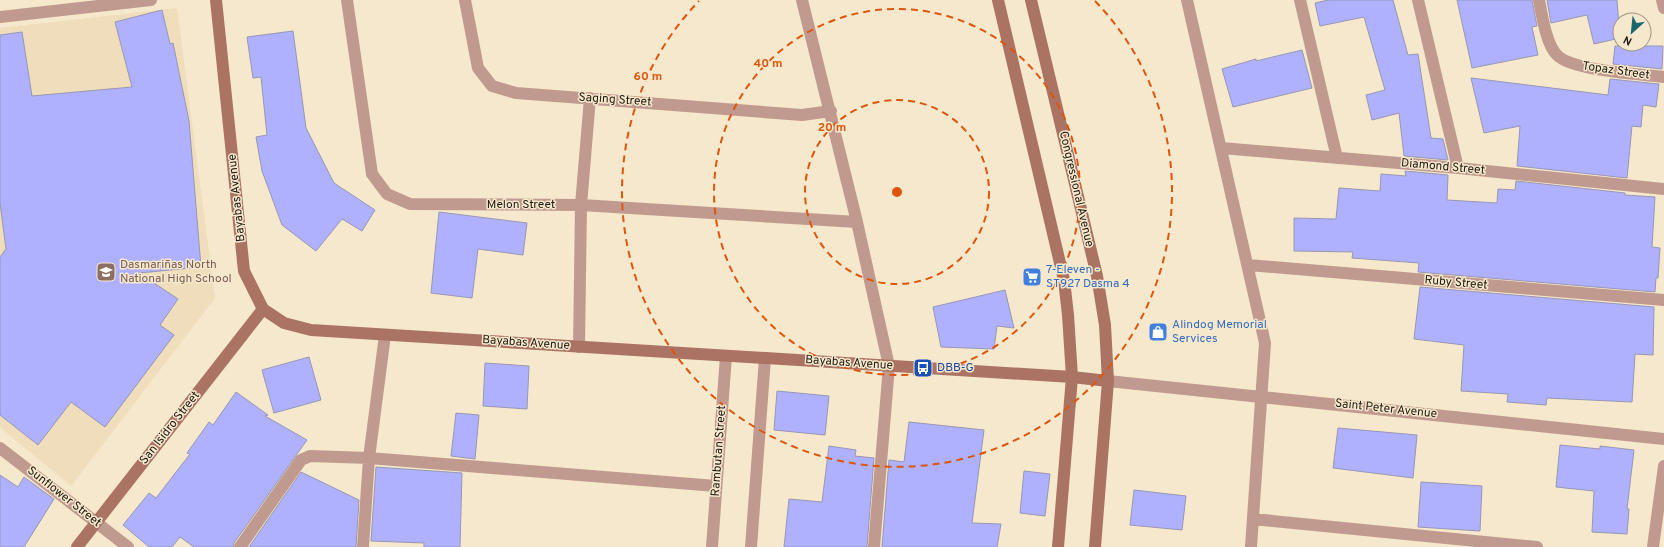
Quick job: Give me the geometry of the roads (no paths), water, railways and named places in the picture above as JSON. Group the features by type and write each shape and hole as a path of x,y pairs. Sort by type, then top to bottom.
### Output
{"street":[{"path":"0,16 73,4 151,0"},
{"name":"Bayabas Avenue","path":"216,0 244,271 263,309 284,323 311,330 1072,377 1108,381"},
{"name":"Melon Street","path":"348,0 372,174 387,194 410,204 581,205 857,222"},
{"name":"Saging Street","path":"465,0 478,68 492,86 516,93 802,115 831,111"},
{"path":"802,0 831,111 889,366 874,547"},
{"path":"998,0 1064,280 1068,315 1072,377 1058,547"},
{"name":"Congressional Avenue","path":"1031,0 1096,276 1105,325 1108,381 1095,547"},
{"path":"1187,0 1265,343 1263,396 1251,547"},
{"path":"1300,0 1337,158"},
{"path":"1418,0 1458,168"},
{"name":"Topaz Street","path":"1539,0 1547,35 1557,55 1576,66 1664,77"},
{"path":"1662,0 1664,8"},
{"path":"579,347 581,205 590,98"},
{"name":"Diamond Street","path":"1221,148 1458,168 1664,189"},
{"name":"Ruby Street","path":"1248,265 1664,300"},
{"name":"San Isidro Street","path":"77,547 263,309"},
{"path":"363,547 369,458 385,335"},
{"name":"Rambutan Street","path":"712,547 726,356"},
{"path":"751,547 765,358"},
{"name":"Saint Peter Avenue","path":"1108,381 1664,439"},
{"name":"Sunflower Street","path":"0,448 128,547"},
{"path":"240,547 304,457 369,458 716,486"},
{"path":"1653,547 1664,466"},
{"path":"1253,519 1537,547"}],"place":[{"name":"Dasmariñas North National High School","path":"106,272"},
{"name":"7-Eleven - ST927 Dasma 4","path":"1032,277"},
{"name":"Alindog Memorial Services","path":"1158,332"},
{"name":"DBB-G","path":"923,368"}]}
